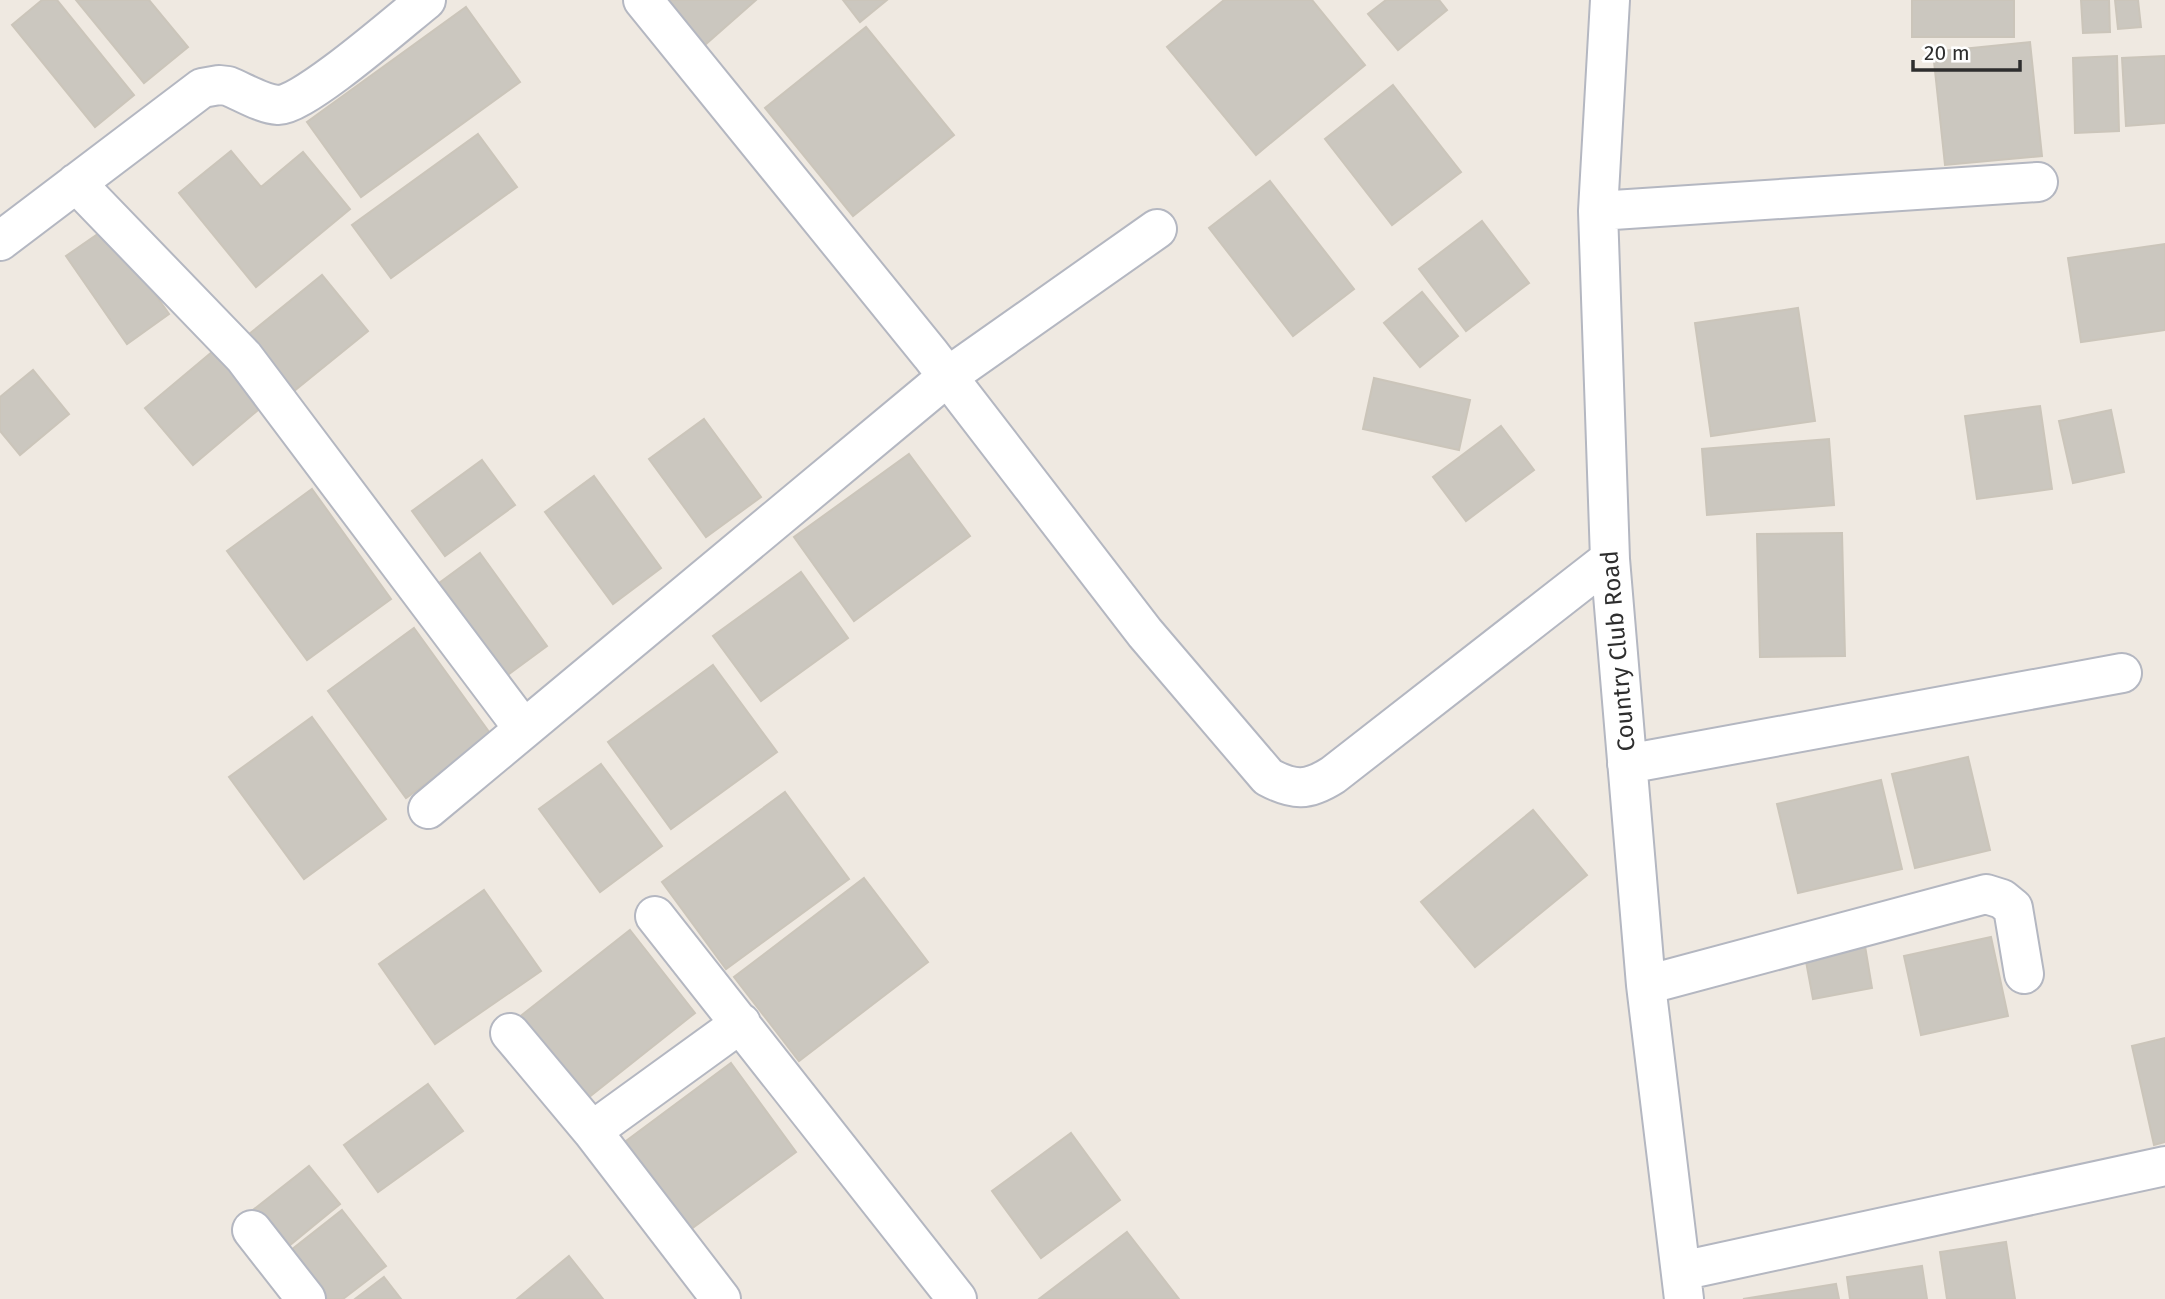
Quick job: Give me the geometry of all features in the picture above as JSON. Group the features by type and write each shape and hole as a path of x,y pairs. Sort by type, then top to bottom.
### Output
{"street":[{"path":"0,241 202,88 228,86 276,105 295,100 426,0"},
{"path":"643,0 947,377 1145,633 1268,777 1283,786 1301,788 1318,784 1333,775 1610,559"},
{"name":"Country Club Road","path":"1609,0 1598,211 1610,559 1646,985 1682,1285"},
{"path":"1598,211 2038,182"},
{"path":"76,183 244,357 523,728"},
{"path":"428,809 947,377 1157,229"},
{"path":"1627,764 2122,673"},
{"path":"1646,985 1986,894 2013,908 2024,974"},
{"path":"655,916 957,1299"},
{"path":"592,1131 741,1023"},
{"path":"510,1033 592,1131 721,1299"},
{"path":"1682,1285 2165,1166"},
{"path":"252,1230 306,1299"}],"building":[{"path":"42,0 57,0 134,95 95,127 12,25"},
{"path":"76,0 149,0 188,47 144,83"},
{"path":"654,0 756,0 698,51"},
{"path":"843,0 887,0 860,22"},
{"path":"1224,0 1312,0 1365,65 1256,155 1167,47"},
{"path":"1386,0 1439,0 1447,10 1398,50 1368,14"},
{"path":"1912,0 2014,0 2014,37 1912,37"},
{"path":"2081,0 2109,0 2110,32 2083,33"},
{"path":"2115,0 2138,0 2141,27 2118,29"},
{"path":"466,7 520,82 361,197 307,122"},
{"path":"866,27 954,135 853,216 765,108"},
{"path":"2030,42 2042,156 1945,165 1933,52"},
{"path":"2117,56 2119,131 2075,133 2073,58"},
{"path":"2165,56 2165,123 2126,126 2122,58"},
{"path":"1393,85 1461,172 1392,225 1325,139"},
{"path":"478,134 517,187 391,278 352,225"},
{"path":"231,151 261,187 303,152 350,209 256,287 179,193"},
{"path":"1270,181 1354,289 1293,336 1209,228"},
{"path":"1482,221 1529,283 1466,331 1419,269"},
{"path":"108,227 169,314 127,344 66,256"},
{"path":"2165,244 2165,330 2081,342 2068,258"},
{"path":"322,275 368,331 294,391 248,335"},
{"path":"1422,292 1458,336 1420,367 1384,323"},
{"path":"1798,308 1815,421 1711,436 1695,323"},
{"path":"218,347 265,404 193,465 145,408"},
{"path":"33,370 69,414 20,455 0,431 0,397"},
{"path":"1374,378 1470,400 1459,450 1363,429"},
{"path":"2040,406 2052,489 1977,499 1965,416"},
{"path":"2111,410 2124,472 2073,483 2059,421"},
{"path":"704,419 761,497 706,537 649,459"},
{"path":"1501,426 1534,470 1466,521 1433,477"},
{"path":"1829,439 1834,505 1707,515 1702,449"},
{"path":"909,454 970,536 854,621 794,537"},
{"path":"482,460 515,505 445,556 412,511"},
{"path":"594,476 661,568 613,604 545,512"},
{"path":"312,489 391,599 307,660 227,551"},
{"path":"1842,533 1845,656 1760,657 1757,534"},
{"path":"480,553 547,646 498,682 431,589"},
{"path":"801,572 848,638 761,701 713,636"},
{"path":"414,628 492,736 406,798 328,691"},
{"path":"713,665 777,752 671,829 608,742"},
{"path":"312,717 386,819 304,879 229,777"},
{"path":"1968,757 1990,850 1915,868 1892,774"},
{"path":"601,764 662,846 600,892 539,809"},
{"path":"1881,780 1902,869 1798,893 1777,804"},
{"path":"785,792 849,879 726,969 662,882"},
{"path":"1533,810 1587,875 1475,967 1421,902"},
{"path":"864,878 928,962 799,1061 734,977"},
{"path":"484,890 541,971 435,1044 379,964"},
{"path":"630,930 695,1013 579,1105 513,1022"},
{"path":"1991,937 2008,1016 1921,1035 1904,956"},
{"path":"1865,946 1872,988 1813,999 1805,956"},
{"path":"2165,1038 2165,1142 2154,1145 2132,1046"},
{"path":"731,1063 796,1152 687,1232 622,1144"},
{"path":"428,1084 463,1131 378,1192 344,1145"},
{"path":"1071,1133 1120,1200 1041,1258 992,1191"},
{"path":"309,1166 340,1204 284,1250 253,1210"},
{"path":"342,1210 386,1266 343,1299 320,1299 286,1254"},
{"path":"1127,1232 1179,1299 1039,1299"},
{"path":"2006,1242 2015,1299 1947,1299 1940,1252"},
{"path":"569,1256 603,1299 517,1299"},
{"path":"1922,1266 1927,1299 1850,1299 1847,1277"},
{"path":"384,1277 401,1299 355,1299"},
{"path":"1836,1284 1839,1299 1743,1299"}]}
